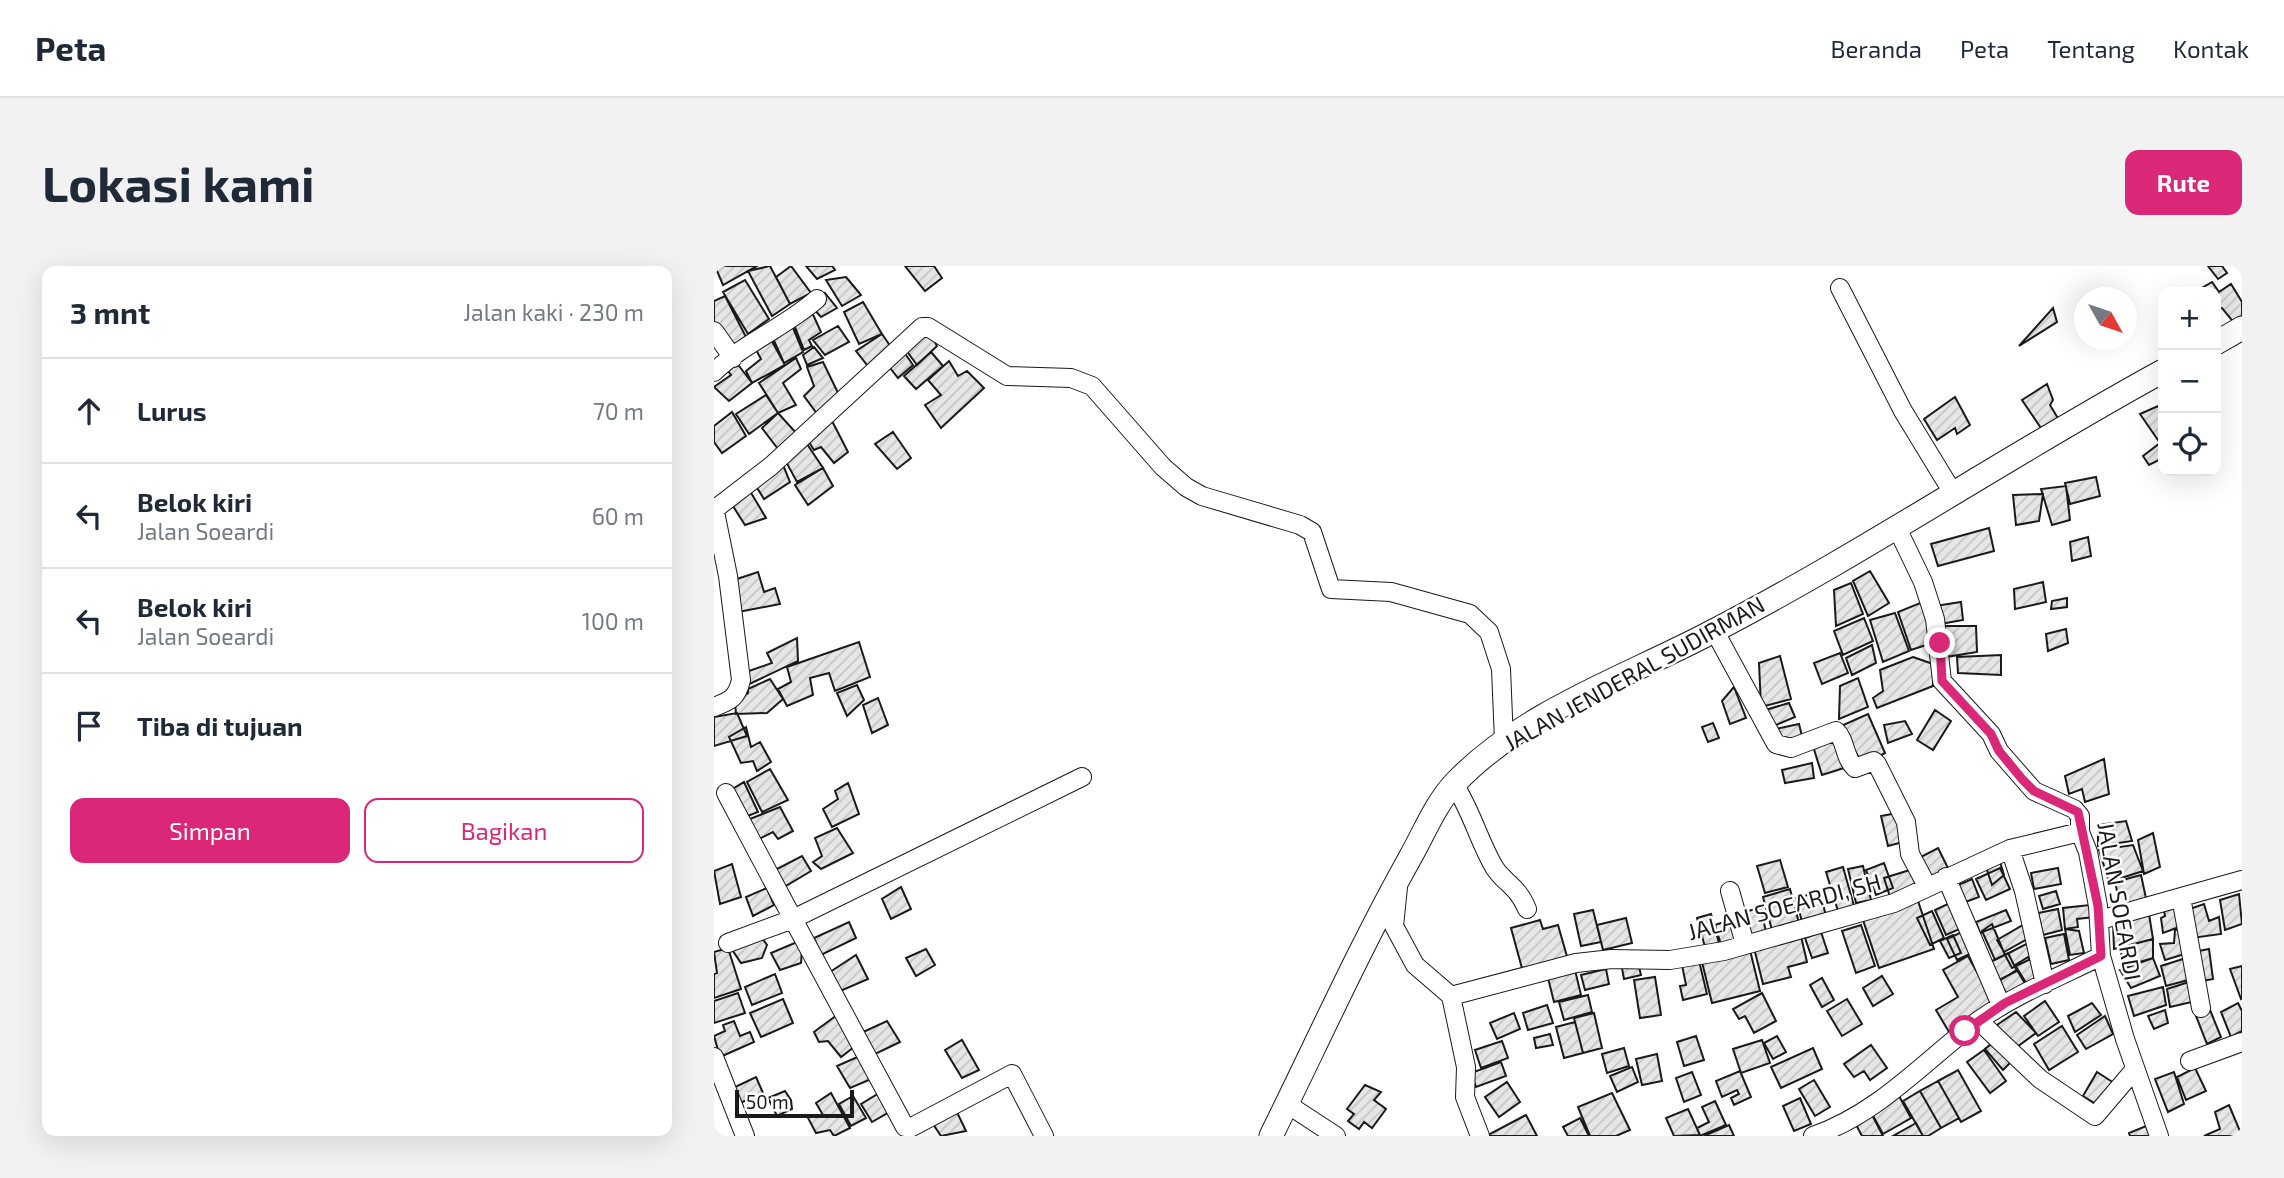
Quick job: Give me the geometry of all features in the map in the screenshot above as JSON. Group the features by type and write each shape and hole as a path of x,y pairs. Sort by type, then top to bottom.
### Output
{"main road":[{"path":"2221,340 2242,328"},
{"name":"JALAN JENDERAL SUDIRMAN","path":"1271,1136 1399,877 1454,784 1504,741 1618,676 1714,630 1897,528 2158,374"}],"street":[{"path":"1840,288 1903,411 1953,493"},
{"path":"714,372 798,316 817,299"},
{"path":"714,707 729,702 738,694 741,680 728,576 714,508 771,466 922,327 928,327 1007,376 1071,378 1092,386 1163,467 1186,487 1202,496 1300,525 1312,532 1331,589 1391,592 1470,614 1489,632 1502,669 1504,741"},
{"path":"714,331 733,358"},
{"name":"JALAN SOEARDI","path":"1897,528 1923,582 1936,619 1942,681 1991,734 1999,751 2034,791 2078,812 2100,920 2101,956 2135,1069 2159,1136"},
{"path":"1714,630 1746,684 1776,744 1791,748 1836,731 1855,768 1874,761 1877,764 1906,822 1910,854 1927,886"},
{"path":"728,943 793,919 1082,777"},
{"path":"1454,784 1471,810 1485,850 1497,871 1516,887 1527,909"},
{"path":"726,793 905,1127 910,1128 1012,1074 1044,1136"},
{"name":"JALAN SOEARDI, SH","path":"1451,996 1576,963 1699,957 1894,903 2010,849 2080,832"},
{"path":"2010,849 2024,891 2045,984"},
{"path":"1399,877 1394,926 1415,964 1451,996 1466,1067 1465,1097 1480,1136"},
{"path":"1946,877 2001,1005"},
{"path":"2100,920 2242,880"},
{"path":"1730,891 1745,944"},
{"path":"2181,897 2201,1008"},
{"path":"1821,1135 1883,1099 2001,1005 2101,956"},
{"path":"1979,1021 2040,1080 2095,1116 2135,1069"},
{"path":"2190,1061 2242,1042"},
{"path":"714,1057 745,1136"},
{"path":"1287,1104 1336,1136"}],"building":[{"path":"715,266 757,266 723,285"},
{"path":"770,266 790,304 772,316 748,271"},
{"path":"791,266 811,293 790,304 776,277"},
{"path":"806,266 832,266 835,270 817,279"},
{"path":"905,266 934,266 942,278 925,291"},
{"path":"2208,266 2222,266 2227,273 2218,279"},
{"path":"846,277 861,295 842,306 826,280"},
{"path":"745,280 769,319 748,334 723,292"},
{"path":"2231,284 2242,302 2242,319 2235,324 2221,308 2221,291"},
{"path":"825,293 837,308 821,317 812,307"},
{"path":"725,296 747,339 730,346 714,324 714,301"},
{"path":"863,302 882,334 859,344 844,312"},
{"path":"810,308 821,332 809,340 812,346 804,350 793,322"},
{"path":"2053,308 2057,322 2019,346"},
{"path":"791,323 803,352 784,363 771,334"},
{"path":"838,326 849,342 825,355 813,340"},
{"path":"928,330 937,346 917,365 906,350"},
{"path":"882,334 893,350 871,370 856,351"},
{"path":"769,336 785,365 752,383 746,371 761,359 754,346"},
{"path":"814,347 823,358 807,365 803,355"},
{"path":"904,352 913,365 898,378 887,364"},
{"path":"931,352 943,366 916,389 904,376"},
{"path":"733,358 752,383 729,401 714,387 731,375 725,367"},
{"path":"796,358 801,369 783,383 796,405 778,413 759,383"},
{"path":"949,361 958,376 967,371 984,388 941,428 925,405 941,395 928,380"},
{"path":"823,362 840,397 818,415 804,396 814,386 807,367"},
{"path":"2047,384 2053,400 2050,405 2059,420 2043,431 2022,400"},
{"path":"766,395 778,413 749,434 736,414"},
{"path":"1955,397 1970,425 1957,434 1955,428 1937,440 1924,419"},
{"path":"2158,406 2158,440 2140,414"},
{"path":"732,412 746,436 722,453 714,442 714,426"},
{"path":"778,413 798,435 778,449 762,428"},
{"path":"830,417 848,452 834,463 821,447 814,450 807,439"},
{"path":"893,432 911,458 897,469 875,444"},
{"path":"805,441 823,468 797,482 784,458"},
{"path":"2158,445 2158,460 2149,465 2143,456"},
{"path":"781,460 790,482 764,499 754,483"},
{"path":"823,468 833,486 808,505 795,485"},
{"path":"2096,477 2100,496 2070,504 2065,483"},
{"path":"2066,486 2070,520 2052,525 2041,489"},
{"path":"750,491 766,518 745,525 731,503"},
{"path":"2043,494 2039,521 2016,525 2013,495"},
{"path":"1989,528 1994,551 1938,566 1931,544"},
{"path":"2088,537 2091,556 2072,561 2070,542"},
{"path":"1870,571 1889,603 1868,616 1853,581"},
{"path":"758,572 764,592 775,588 780,604 738,612 734,580"},
{"path":"2043,582 2046,602 2015,609 2014,589"},
{"path":"1851,583 1863,614 1836,626 1834,590"},
{"path":"2067,598 2067,607 2051,609 2052,601"},
{"path":"1925,601 1935,642 1911,650 1898,612"},
{"path":"1961,602 1963,620 1940,624 1935,606"},
{"path":"1895,613 1909,651 1883,662 1870,620"},
{"path":"1864,618 1873,641 1843,655 1834,631"},
{"path":"1944,626 1976,626 1977,652 1946,657"},
{"path":"2066,629 2068,643 2048,651 2046,634"},
{"path":"797,638 798,661 745,686 746,672 772,663 767,653"},
{"path":"859,642 870,677 835,691 829,673 810,678 813,695 787,706 778,689 791,682 787,667"},
{"path":"1872,645 1876,663 1852,675 1846,658"},
{"path":"1840,653 1848,673 1822,684 1814,663"},
{"path":"2001,655 2001,675 1958,673 1957,657"},
{"path":"1780,656 1791,699 1761,707 1759,663"},
{"path":"1913,657 1933,664 1933,686 1877,708 1873,698 1883,691 1880,670"},
{"path":"1858,678 1868,707 1839,719 1840,686"},
{"path":"770,679 783,699 767,713 736,714 735,702 748,693 748,689"},
{"path":"857,685 864,700 847,716 837,693"},
{"path":"1734,687 1746,718 1730,724 1722,701"},
{"path":"878,698 888,725 872,733 863,705"},
{"path":"1789,703 1795,717 1769,728 1762,711"},
{"path":"1935,710 1951,721 1933,750 1917,740"},
{"path":"737,713 747,736 714,746 714,717"},
{"path":"1868,714 1885,753 1863,765 1841,726"},
{"path":"1905,721 1912,734 1888,743 1884,725"},
{"path":"1713,723 1719,738 1708,742 1702,727"},
{"path":"1799,724 1802,736 1780,742 1771,730"},
{"path":"746,727 751,747 760,742 771,762 757,771 753,761 741,763 729,737"},
{"path":"1836,735 1847,767 1822,775 1812,743"},
{"path":"2104,759 2109,794 2085,802 2082,789 2069,794 2065,776"},
{"path":"1812,763 1814,778 1785,783 1782,770"},
{"path":"770,769 788,800 762,812 747,782"},
{"path":"744,782 758,812 745,817 726,793"},
{"path":"848,783 859,814 832,827 823,809 838,799 835,791"},
{"path":"780,807 793,831 778,839 773,832 759,839 745,821"},
{"path":"1897,813 1903,842 1888,846 1881,816"},
{"path":"2126,821 2132,841 2098,846 2098,825"},
{"path":"837,828 853,853 821,869 813,862 822,856 815,838"},
{"path":"2153,833 2160,867 2144,874 2138,840"},
{"path":"2133,845 2143,871 2109,882 2099,850"},
{"path":"1938,848 1949,870 1929,879 1917,859"},
{"path":"802,856 811,871 784,887 775,870"},
{"path":"1780,860 1788,887 1765,893 1757,866"},
{"path":"2000,862 2004,875 1992,885 1986,867"},
{"path":"1884,863 1893,888 1876,895 1866,870"},
{"path":"732,864 741,897 720,904 714,871"},
{"path":"1863,866 1871,900 1856,903 1848,869"},
{"path":"1843,867 1854,906 1838,911 1826,872"},
{"path":"2000,868 2010,889 1986,900 1976,879"},
{"path":"2058,868 2061,884 2034,889 2031,873"},
{"path":"1913,869 1917,884 1891,900 1884,878"},
{"path":"2141,875 2147,903 2121,909 2115,882"},
{"path":"1972,879 1979,897 1963,903 1956,886"},
{"path":"901,887 911,909 891,919 882,899"},
{"path":"767,888 774,905 753,916 746,897"},
{"path":"1790,889 1799,923 1772,930 1763,897"},
{"path":"2056,891 2060,904 2043,909 2039,896"},
{"path":"1820,892 1826,916 1802,922 1796,898"},
{"path":"2239,894 2242,924 2225,930 2220,900"},
{"path":"1917,898 1934,949 1879,968 1862,917"},
{"path":"1952,902 1964,927 1946,935 1935,910"},
{"path":"2204,904 2209,921 2219,917 2221,934 2192,938 2187,910"},
{"path":"2090,905 2095,917 2077,919 2078,927 2065,929 2063,908"},
{"path":"2178,906 2182,926 2163,933 2161,918 2165,916 2164,911"},
{"path":"1760,908 1766,931 1749,935 1744,912"},
{"path":"2058,909 2062,930 2043,935 2038,913"},
{"path":"1593,910 1601,942 1581,946 1574,914"},
{"path":"2006,910 2011,921 1980,933 1976,922"},
{"path":"1932,911 1944,938 1930,945 1917,918"},
{"path":"1711,914 1719,943 1705,947 1697,918"},
{"path":"2149,914 2153,939 2114,949 2113,923"},
{"path":"1626,918 1632,943 1603,950 1597,925"},
{"path":"1733,919 1738,940 1721,945 1715,925"},
{"path":"1540,920 1543,929 1558,925 1568,960 1523,972 1511,928"},
{"path":"849,922 856,938 821,955 814,938"},
{"path":"1992,924 2005,955 1995,960 1982,931"},
{"path":"1861,925 1875,966 1856,973 1842,931"},
{"path":"2023,925 2029,938 2004,952 1997,940"},
{"path":"2187,928 2188,953 2165,960 2160,944 2174,943 2175,930"},
{"path":"2065,929 2079,931 2084,953 2070,955"},
{"path":"1964,931 1974,952 1957,960 1947,939"},
{"path":"1800,932 1807,962 1788,967 1791,977 1763,984 1753,944"},
{"path":"1821,932 1828,953 1812,958 1805,938"},
{"path":"2064,934 2069,960 2051,964 2045,938"},
{"path":"1953,935 1961,953 1949,958 1940,941"},
{"path":"762,938 767,945 762,958 741,963 731,948"},
{"path":"2153,939 2153,958 2126,966 2119,948"},
{"path":"797,942 802,950 801,963 780,970 771,953"},
{"path":"2030,942 2037,956 2012,968 2005,955"},
{"path":"1749,946 1760,991 1712,1003 1701,958"},
{"path":"728,948 741,989 714,998 714,974 717,973 714,952"},
{"path":"926,949 935,965 916,976 906,958"},
{"path":"2209,949 2213,979 2198,982 2193,952"},
{"path":"2008,953 2017,971 1999,980 1990,962"},
{"path":"856,955 868,979 838,992 827,974"},
{"path":"1968,956 1978,974 2007,998 1949,1032 1936,1010 1958,997 1943,970"},
{"path":"2192,956 2192,979 2166,986 2161,966"},
{"path":"2028,957 2041,977 2028,986 2015,965"},
{"path":"2153,958 2160,976 2131,988 2120,970"},
{"path":"1637,959 1641,975 1624,979 1621,963"},
{"path":"1699,961 1707,994 1683,1000 1680,986 1686,985 1682,965"},
{"path":"2242,966 2242,998 2241,999 2230,969"},
{"path":"1606,969 1609,984 1585,990 1581,975"},
{"path":"1575,970 1581,995 1554,1002 1548,978"},
{"path":"2017,970 2027,987 2009,998 1999,981"},
{"path":"775,974 782,993 752,1005 745,987"},
{"path":"1882,976 1893,994 1873,1006 1863,988"},
{"path":"1655,977 1661,1015 1640,1018 1634,980"},
{"path":"1822,978 1834,1000 1822,1007 1810,985"},
{"path":"2192,981 2196,1001 2170,1007 2167,989"},
{"path":"2163,987 2166,1005 2134,1016 2128,996"},
{"path":"738,993 745,1013 714,1023 714,1001"},
{"path":"1762,993 1776,1021 1754,1033 1745,1016 1739,1019 1733,1009"},
{"path":"1588,995 1592,1012 1564,1020 1559,1002"},
{"path":"783,999 793,1023 761,1037 750,1013"},
{"path":"1847,999 1862,1024 1842,1036 1827,1011"},
{"path":"2045,1001 2059,1022 2038,1036 2024,1016"},
{"path":"2092,1003 2101,1015 2075,1032 2068,1016"},
{"path":"2238,1003 2242,1011 2242,1031 2231,1037 2221,1012"},
{"path":"1547,1005 1553,1023 1528,1030 1523,1013"},
{"path":"2165,1010 2168,1023 2154,1029 2148,1016"},
{"path":"2210,1010 2221,1037 2207,1044 2196,1016"},
{"path":"2016,1012 2036,1033 2014,1049 1997,1025"},
{"path":"1514,1013 1520,1029 1497,1039 1490,1023"},
{"path":"1594,1013 1602,1048 1583,1053 1574,1018"},
{"path":"837,1015 854,1047 841,1057 828,1041 819,1042 814,1032"},
{"path":"2105,1016 2113,1034 2086,1049 2077,1035"},
{"path":"734,1021 740,1036 750,1032 754,1042 720,1057 714,1036 725,1031 723,1025"},
{"path":"887,1021 900,1042 873,1055 861,1033"},
{"path":"1575,1022 1583,1053 1564,1058 1556,1027"},
{"path":"2062,1026 2078,1052 2049,1070 2034,1044"},
{"path":"1550,1034 1553,1045 1536,1048 1534,1038"},
{"path":"1696,1036 1704,1060 1684,1066 1677,1042"},
{"path":"1777,1036 1786,1052 1773,1059 1764,1043"},
{"path":"962,1040 979,1070 962,1078 945,1050"},
{"path":"1762,1040 1770,1063 1741,1073 1733,1049"},
{"path":"1996,1040 2013,1060 2003,1070 1985,1049"},
{"path":"1502,1041 1508,1058 1481,1068 1475,1050"},
{"path":"1871,1045 1887,1068 1870,1080 1864,1071 1854,1077 1844,1064"},
{"path":"1624,1048 1629,1066 1607,1073 1602,1054"},
{"path":"1813,1048 1822,1069 1781,1088 1771,1067"},
{"path":"1984,1050 2006,1081 1990,1093 1967,1062"},
{"path":"1657,1054 1662,1081 1642,1085 1636,1059"},
{"path":"862,1055 876,1077 850,1088 837,1066"},
{"path":"1501,1062 1506,1076 1476,1087 1471,1073"},
{"path":"1632,1067 1638,1082 1617,1092 1610,1076"},
{"path":"2195,1068 2206,1091 2186,1100 2177,1077"},
{"path":"1958,1070 1981,1111 1961,1122 1938,1081"},
{"path":"1740,1071 1751,1097 1734,1105 1731,1098 1739,1094 1737,1090 1722,1097 1716,1081"},
{"path":"1692,1072 1701,1095 1684,1102 1676,1078"},
{"path":"2097,1072 2114,1083 2099,1106 2083,1096"},
{"path":"2174,1072 2184,1104 2168,1112 2155,1079"},
{"path":"756,1077 763,1093 740,1103 733,1088"},
{"path":"1814,1080 1830,1107 1815,1116 1799,1089"},
{"path":"1938,1081 1959,1118 1941,1128 1920,1091"},
{"path":"1507,1082 1520,1102 1499,1117 1485,1097"},
{"path":"1365,1085 1381,1092 1374,1100 1386,1109 1372,1128 1364,1122 1359,1129 1348,1121 1354,1114 1347,1109"},
{"path":"785,1091 791,1100 792,1109 777,1116 768,1098"},
{"path":"1920,1091 1941,1128 1928,1136 1923,1136 1903,1101"},
{"path":"881,1092 891,1111 872,1122 861,1104"},
{"path":"831,1093 850,1128 834,1136 830,1130 816,1133 807,1116 823,1115 816,1103"},
{"path":"1612,1093 1630,1130 1616,1136 1590,1136 1578,1107"},
{"path":"853,1096 866,1118 851,1126 839,1104"},
{"path":"1899,1096 1911,1118 1883,1134 1871,1112"},
{"path":"1800,1098 1811,1124 1794,1131 1783,1106"},
{"path":"1715,1101 1726,1125 1700,1136 1697,1128 1709,1122 1702,1107"},
{"path":"2229,1105 2242,1136 2204,1136 2220,1129 2215,1112"},
{"path":"955,1108 966,1131 941,1136 931,1121"},
{"path":"1688,1109 1700,1135 1674,1136 1666,1118"},
{"path":"1871,1113 1883,1136 1862,1136 1854,1121"},
{"path":"1526,1115 1537,1136 1488,1135"},
{"path":"1580,1118 1589,1136 1568,1136 1563,1127"},
{"path":"1916,1123 1923,1136 1893,1136"},
{"path":"1729,1125 1734,1136 1704,1136"},
{"path":"2146,1126 2150,1136 2130,1136 2129,1133"}],"route":[{"path":"1940,643 1940,673 1942,681 1950,691 1991,734 1999,751 2034,791 2078,812 2101,928 2101,956 2005,1003 1965,1031"}]}
